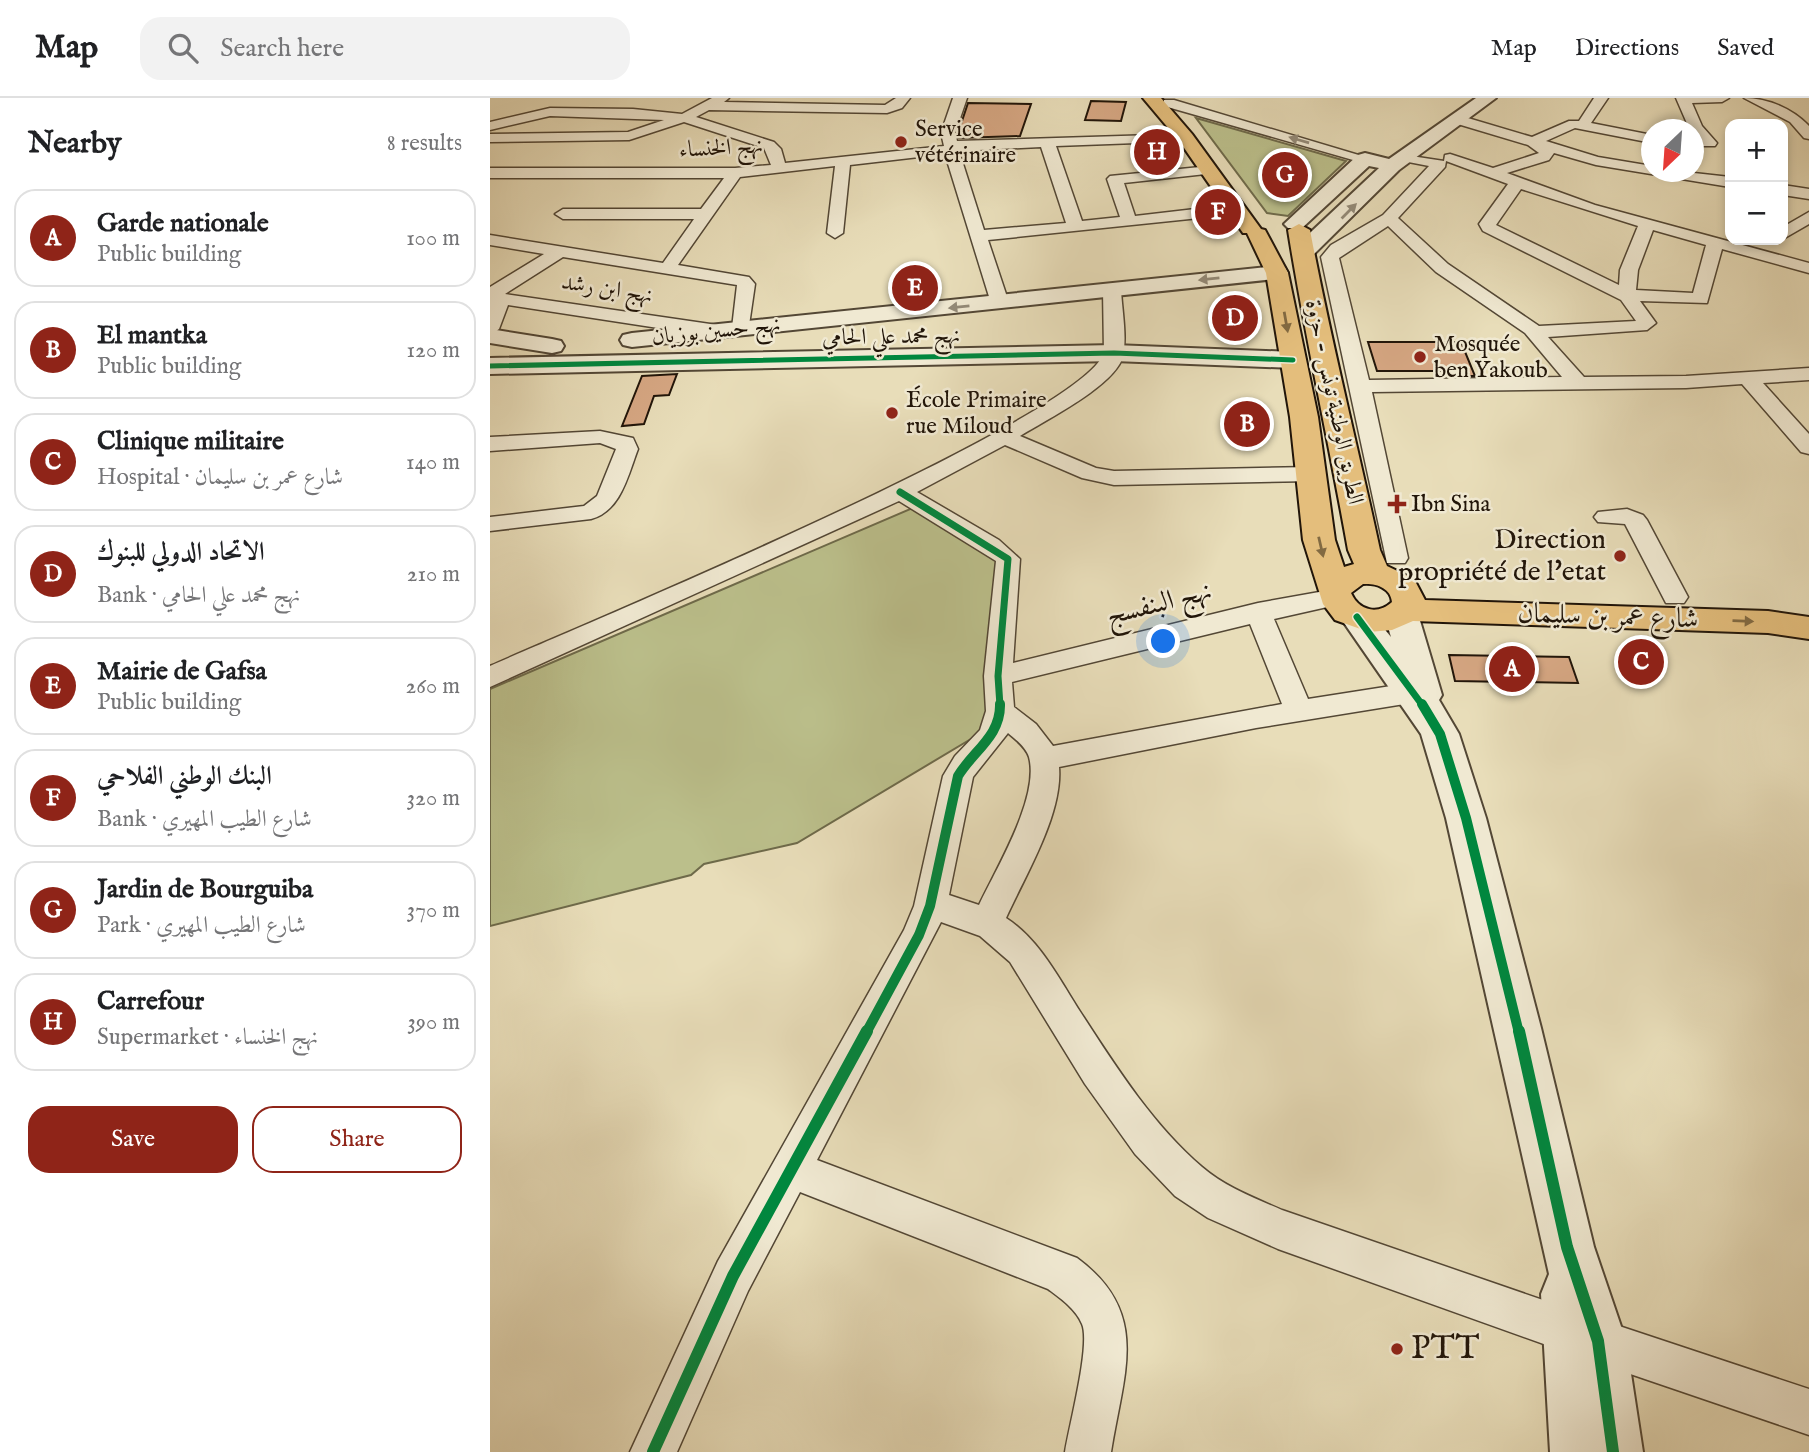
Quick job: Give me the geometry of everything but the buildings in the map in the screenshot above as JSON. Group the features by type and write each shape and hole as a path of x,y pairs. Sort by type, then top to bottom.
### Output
{"main road":[{"path":"1162,100 1238,209 1279,230"},
{"path":"1162,100 1279,230"},
{"name":"الطريق الوطنية تونس - حزوة","path":"1279,230 1277,273 1312,474 1319,540 1343,601"},
{"name":"الطريق الوطنية تونس - حزوة","path":"1279,230 1328,368 1364,550 1385,566"},
{"path":"1385,566 1397,581 1405,605 1377,621 1343,601 1347,577 1385,566"},
{"name":"شارع عمر بن سليمان","path":"1405,605 1439,595 1758,599 1809,606"},
{"name":"شارع عمر بن سليمان","path":"1405,605 1768,622 1809,628"}],"street":[{"path":"496,156 567,98"},
{"path":"629,136 632,113 646,98"},
{"path":"490,138 629,136 684,118 722,98"},
{"path":"708,106 887,109 897,106 903,98"},
{"path":"960,98 949,127 957,173 1000,303"},
{"path":"1279,230 1398,162 1487,98"},
{"path":"1584,124 1601,98"},
{"path":"1710,143 1696,128 1683,99 1722,98"},
{"path":"1731,98 1740,98"},
{"path":"1751,98 1795,119 1805,141"},
{"path":"1162,100 1365,159 1398,162 1445,161 1493,173 1567,201 1809,268"},
{"path":"490,126 550,112 632,113 684,118 769,145 774,149 779,167"},
{"path":"1457,119 1615,165 1641,169"},
{"path":"1533,142 1565,126 1584,124 1641,137"},
{"path":"1385,566 1361,386 1330,257 1337,249 1390,218 1445,161 1502,133"},
{"name":"نهج الخنساء","path":"490,173 735,173 953,147 1186,138"},
{"path":"1047,142 1076,227"},
{"path":"1493,173 1546,156 1547,152 1533,142"},
{"path":"1704,143 1725,144"},
{"path":"1279,230 1365,159"},
{"path":"835,233 843,160"},
{"path":"1602,178 1615,165"},
{"path":"1129,221 1115,179 1210,170"},
{"path":"667,269 735,173"},
{"path":"1704,178 1725,181"},
{"path":"1517,183 1487,224 1489,228 1628,295 1635,302 1646,325 1533,331"},
{"path":"1567,201 1587,187"},
{"path":"1788,191 1809,194"},
{"path":"977,236 1238,209"},
{"path":"563,214 707,214"},
{"path":"1390,218 1442,268 1533,331 1577,382"},
{"path":"1788,231 1809,218"},
{"path":"1628,295 1629,270 1647,224"},
{"path":"490,240 557,253 743,281 746,284 741,328"},
{"path":"1628,295 1701,299 1714,242"},
{"path":"1761,255 1772,245"},
{"path":"490,329 494,297 557,253"},
{"name":"نهج حسين بوزيان","path":"490,356 565,348 640,351 717,331 741,328 1277,273"},
{"path":"490,677 900,492 1004,437 1093,381 1110,365 1114,353 1112,290"},
{"name":"نهج ابن رشد","path":"494,297 717,331"},
{"path":"490,336 565,348"},
{"name":"نهج محمد علي الحامي","path":"490,366 640,351 1114,353 1293,360"},
{"path":"1361,386 1749,380 1809,374"},
{"path":"1749,380 1809,447"},
{"path":"490,444 600,437 616,438 625,443 626,449 607,499 591,512 490,524"},
{"path":"1004,437 1090,473 1114,478 1139,480 1312,474"},
{"path":"653,1452 733,1276 919,935 930,906 958,776 965,764 993,735 999,694 1008,559 990,545 900,492"},
{"path":"1606,517 1627,516 1635,520 1675,597"},
{"path":"1343,601 1421,698 1440,734 1466,818 1518,1028 1567,1247 1583,1336 1612,1452"},
{"name":"نهج البنفسج","path":"999,694 1258,612 1343,601"},
{"path":"1405,605 1421,698"},
{"path":"1258,612 1299,711"},
{"path":"987,922 1029,833 1042,785 1044,759 999,694"},
{"path":"1044,759 1299,711 1421,698"},
{"path":"930,906 967,913 987,922 1022,951 1098,1072 1149,1140 1189,1182 1222,1204 1278,1229 1809,1412"},
{"path":"793,1170 1062,1273 1087,1292 1104,1320 1107,1338 1088,1452"},
{"path":"1580,1452 1583,1336"}],"green space":[{"path":"1196,118 1346,161 1288,216 1267,213"},
{"path":"915,507 987,550 1001,565 986,730 797,843 704,864 691,875 490,926 490,689"}],"cycle path":[{"path":"490,366 1114,353 1293,360"},
{"path":"653,1452 733,1276 919,935 930,906 958,776 965,764 993,735 1000,711 998,676 1008,559 990,545 900,492"},
{"path":"1357,617 1427,711 1440,734 1466,818 1518,1028 1567,1247 1598,1341 1613,1452"}],"place":[{"name":"Service vétérinaire","path":"901,142"},
{"name":"Carrefour","path":"1157,152"},
{"name":"Jardin de Bourguiba","path":"1285,175"},
{"name":"البنك الوطني الفلاحي","path":"1218,212"},
{"name":"Mairie de Gafsa","path":"915,288"},
{"name":"الاتحاد الدولي للبنوك","path":"1235,318"},
{"name":"Mosquée ben Yakoub","path":"1420,357"},
{"name":"École Primaire rue Miloud","path":"892,413"},
{"name":"El mantka","path":"1247,424"},
{"name":"Ibn Sina","path":"1397,504"},
{"name":"Direction propriété de l'etat","path":"1620,556"},
{"name":"Clinique militaire","path":"1641,662"},
{"name":"Garde nationale","path":"1512,669"},
{"name":"PTT","path":"1397,1349"}]}
